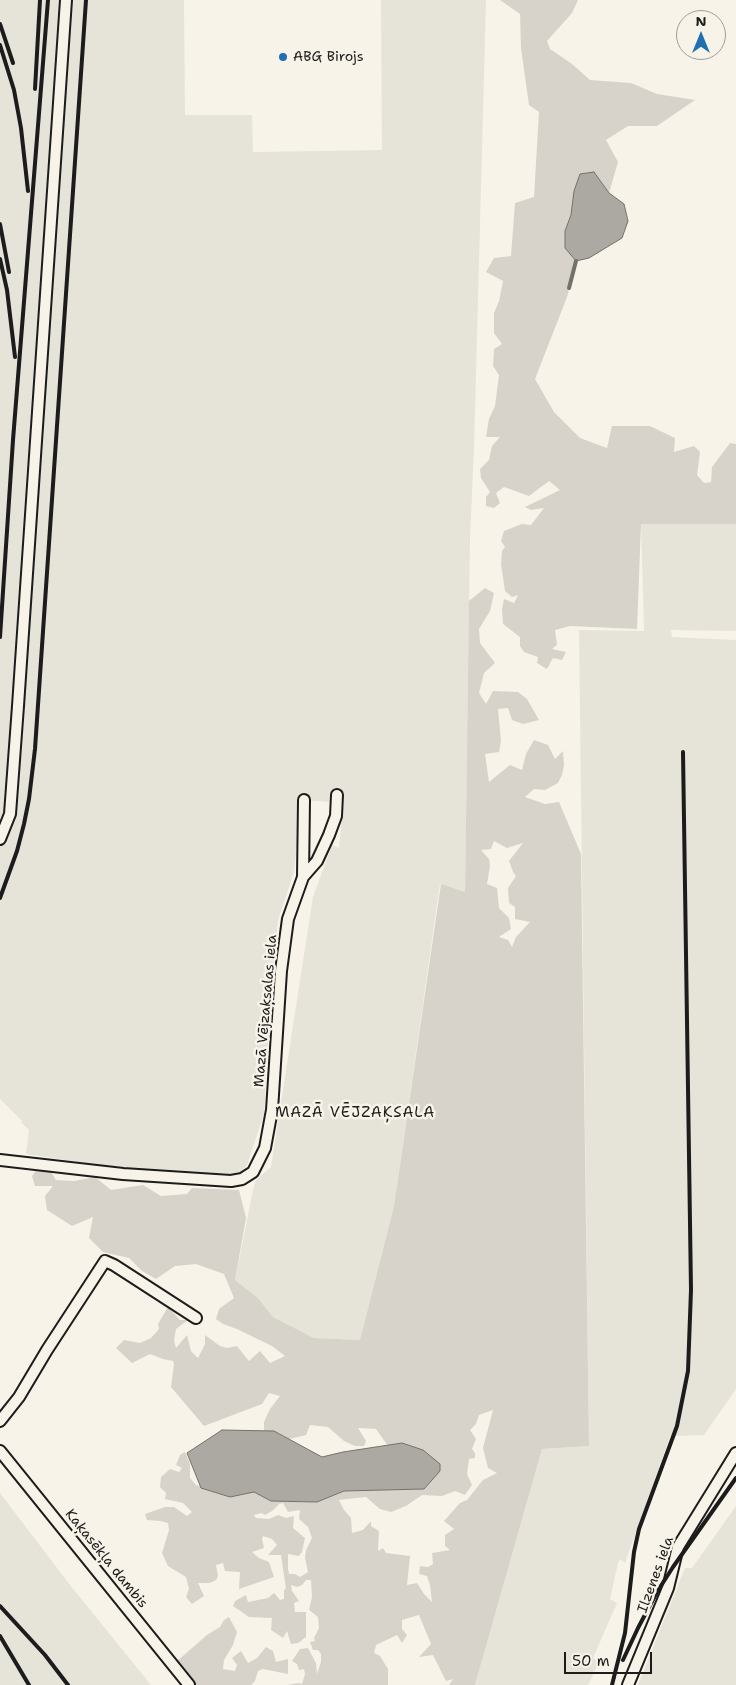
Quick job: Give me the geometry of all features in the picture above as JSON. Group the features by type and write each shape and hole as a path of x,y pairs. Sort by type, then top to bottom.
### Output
{"street":[{"path":"0,840 10,814 66,0"},
{"path":"303,877 317,861 329,835 336,816 337,795"},
{"path":"303,877 304,800"},
{"name":"Mazā Vējzaķsalas iela","path":"0,1160 123,1174 231,1181 242,1179 253,1172 265,1148 272,1110 281,971 288,919 303,877"},
{"path":"0,1421 19,1397 47,1350 105,1262 114,1265 196,1318"},
{"name":"Kaķasēkļa dambis","path":"0,1451 189,1685"},
{"name":"Ilzenes iela","path":"628,1685 668,1588 678,1547 736,1453"}],"shaded area":[{"path":"0,0 184,0 185,115 252,115 253,152 382,150 381,0 486,0 470,538 465,892 440,884 394,1206 360,1340 314,1338 273,1317 258,1298 235,1280 256,1180 271,1167 313,897 332,845 339,848 344,795 330,795 329,802 299,800 294,872 278,920 271,986 264,1114 247,1165 241,1171 233,1174 157,1171 26,1154 29,1130 0,1099"},
{"path":"500,0 578,0 572,13 547,41 550,49 572,64 590,80 631,83 657,94 695,100 657,126 628,126 606,140 618,162 609,193 594,172 574,191 571,215 565,231 565,248 576,261 567,297 535,379 554,412 580,438 607,448 612,426 650,426 675,438 674,452 694,446 700,452 697,475 704,483 711,482 712,467 730,443 736,444 736,524 641,524 637,629 570,626 555,630 557,645 552,649 566,652 562,660 553,658 547,669 537,663 538,657 524,652 520,646 520,637 503,624 502,609 504,599 514,603 518,595 512,597 505,591 501,564 502,551 505,547 501,541 504,531 522,524 531,525 544,508 531,510 525,507 560,490 549,481 529,496 504,487 496,493 500,503 494,508 486,506 486,497 490,492 481,478 480,469 489,460 492,446 500,437 486,437 489,419 495,406 499,375 493,366 494,349 502,344 494,333 494,313 499,301 503,281 486,272 494,258 511,256 515,203 534,197 539,112 529,105 521,48 520,14"},
{"path":"594,172 609,193 624,204 628,221 622,238 589,258 576,261 565,248 565,231 571,215 574,191 580,174"},
{"path":"641,524 736,524 736,631 671,630 672,637 736,640 736,1389 704,1435 670,1436 625,1563 620,1559 618,1563 610,1599 617,1603 593,1658 599,1662 588,1685 475,1685 542,1449 589,1446 579,630 644,631"},
{"path":"485,588 494,593 490,611 479,629 480,643 495,663 484,673 479,693 486,704 493,691 518,692 527,699 539,720 523,724 512,720 508,708 498,709 501,741 499,752 485,754 489,782 510,765 522,770 526,754 534,740 548,745 555,759 563,751 564,765 558,783 545,790 534,789 525,797 545,804 559,802 581,854 589,1446 542,1449 475,1685 449,1685 453,1679 446,1681 433,1655 419,1657 431,1644 419,1615 402,1620 402,1629 407,1635 402,1643 397,1635 376,1645 374,1653 380,1656 388,1669 388,1685 287,1685 302,1684 305,1674 304,1669 299,1670 297,1664 292,1661 300,1649 308,1648 316,1663 317,1674 321,1662 321,1654 318,1650 313,1650 310,1642 315,1641 314,1638 319,1628 318,1617 309,1610 312,1597 311,1580 306,1580 297,1587 291,1585 292,1591 299,1601 294,1603 295,1612 306,1612 306,1637 298,1643 291,1644 287,1631 283,1638 271,1630 272,1618 249,1617 233,1606 235,1601 246,1595 248,1602 268,1598 274,1593 280,1600 284,1599 284,1590 286,1589 281,1555 268,1555 277,1545 272,1539 263,1536 264,1548 252,1552 259,1558 269,1562 274,1577 239,1589 240,1572 225,1571 223,1563 216,1565 218,1576 216,1580 210,1583 198,1583 204,1596 192,1604 186,1597 189,1589 186,1577 168,1566 162,1553 169,1530 168,1523 147,1520 145,1514 165,1507 174,1507 187,1516 192,1512 183,1503 165,1499 166,1493 160,1487 161,1477 170,1469 179,1472 182,1468 176,1465 180,1455 185,1452 190,1464 190,1478 196,1485 230,1497 254,1492 271,1501 317,1502 344,1491 424,1489 431,1480 402,1443 388,1446 376,1429 358,1428 366,1441 364,1446 355,1446 344,1441 328,1427 310,1425 306,1435 289,1439 274,1431 264,1431 264,1422 270,1409 280,1396 269,1393 262,1404 204,1426 171,1387 173,1361 150,1354 132,1363 116,1348 124,1340 140,1343 151,1338 159,1329 158,1324 168,1307 180,1320 188,1320 176,1329 174,1341 176,1348 187,1335 191,1351 198,1358 205,1344 205,1335 220,1346 227,1348 237,1346 249,1361 260,1351 270,1363 285,1356 272,1346 216,1319 219,1309 234,1298 224,1274 196,1264 175,1266 156,1279 142,1271 129,1258 103,1252 89,1238 93,1217 72,1226 47,1210 45,1196 53,1186 35,1186 32,1176 37,1169 51,1172 56,1180 74,1181 95,1177 111,1190 143,1185 161,1196 187,1194 192,1188 239,1190 246,1218 235,1280 258,1298 273,1317 314,1338 360,1340 394,1206 441,884 465,892 469,601","holes":["494,841 507,848 523,843 509,861 516,876 508,888 509,903 515,907 515,919 530,922 516,937 512,947 508,940 499,937 511,929 509,918 499,908 497,888 487,884 490,866 489,859 481,850 491,849","493,1410 483,1448 488,1468 497,1473 483,1480 467,1500 460,1503 444,1521 454,1529 445,1535 445,1546 450,1550 432,1553 433,1564 428,1567 420,1566 419,1574 427,1576 432,1602 417,1583 407,1585 410,1556 386,1553 383,1548 378,1551 379,1531 371,1526 371,1521 363,1530 352,1533 351,1518 339,1500 366,1497 380,1509 391,1512 406,1506 422,1495 442,1496 455,1491 465,1495 472,1485 467,1474 469,1459 475,1458 475,1453 472,1449 476,1439 470,1430 476,1424 479,1415","283,1503 288,1512 300,1510 299,1519 308,1527 312,1538 306,1550 305,1558 308,1572 300,1577 295,1574 289,1574 288,1569 288,1554 299,1556 302,1552 305,1538 293,1528 294,1516 286,1518 278,1515 269,1519 256,1518 254,1515 261,1513 265,1515"]},
{"path":"222,1430 274,1431 322,1457 402,1443 423,1450 440,1464 440,1471 424,1489 344,1491 317,1502 271,1501 254,1492 230,1497 201,1488 187,1453"},
{"path":"0,1493 70,1585 151,1685 0,1685"},
{"path":"736,1506 736,1685 638,1685 685,1568 692,1568"},
{"path":"229,1617 237,1632 233,1645 224,1660 223,1669 235,1671 237,1665 232,1658 241,1651 248,1663 257,1658 266,1647 273,1651 276,1662 288,1659 288,1674 263,1669 258,1671 255,1681 251,1685 194,1685 176,1662 207,1635 220,1627 224,1620"}],"waterway":[{"path":"569,288 576,261"}],"railway":[{"path":"35,89 40,0"},
{"path":"0,637 13,440 48,0"},
{"path":"0,898 17,851 24,824 35,749 86,0"},
{"path":"0,24 13,63"},
{"path":"0,45 14,90 21,128 28,191"},
{"path":"0,224 9,272"},
{"path":"0,259 7,290 15,357"},
{"path":"612,1685 625,1633 634,1552 639,1529 677,1426 688,1371 691,1290 683,752"},
{"path":"623,1660 657,1592 736,1478"},
{"path":"0,1606 45,1655 68,1685"},
{"path":"0,1636 29,1685"}],"place":[{"name":"ABG Birojs","path":"283,57"}],"district":[{"name":"MAZĀ VĒJZAĶSALA","path":"355,1113"}]}
